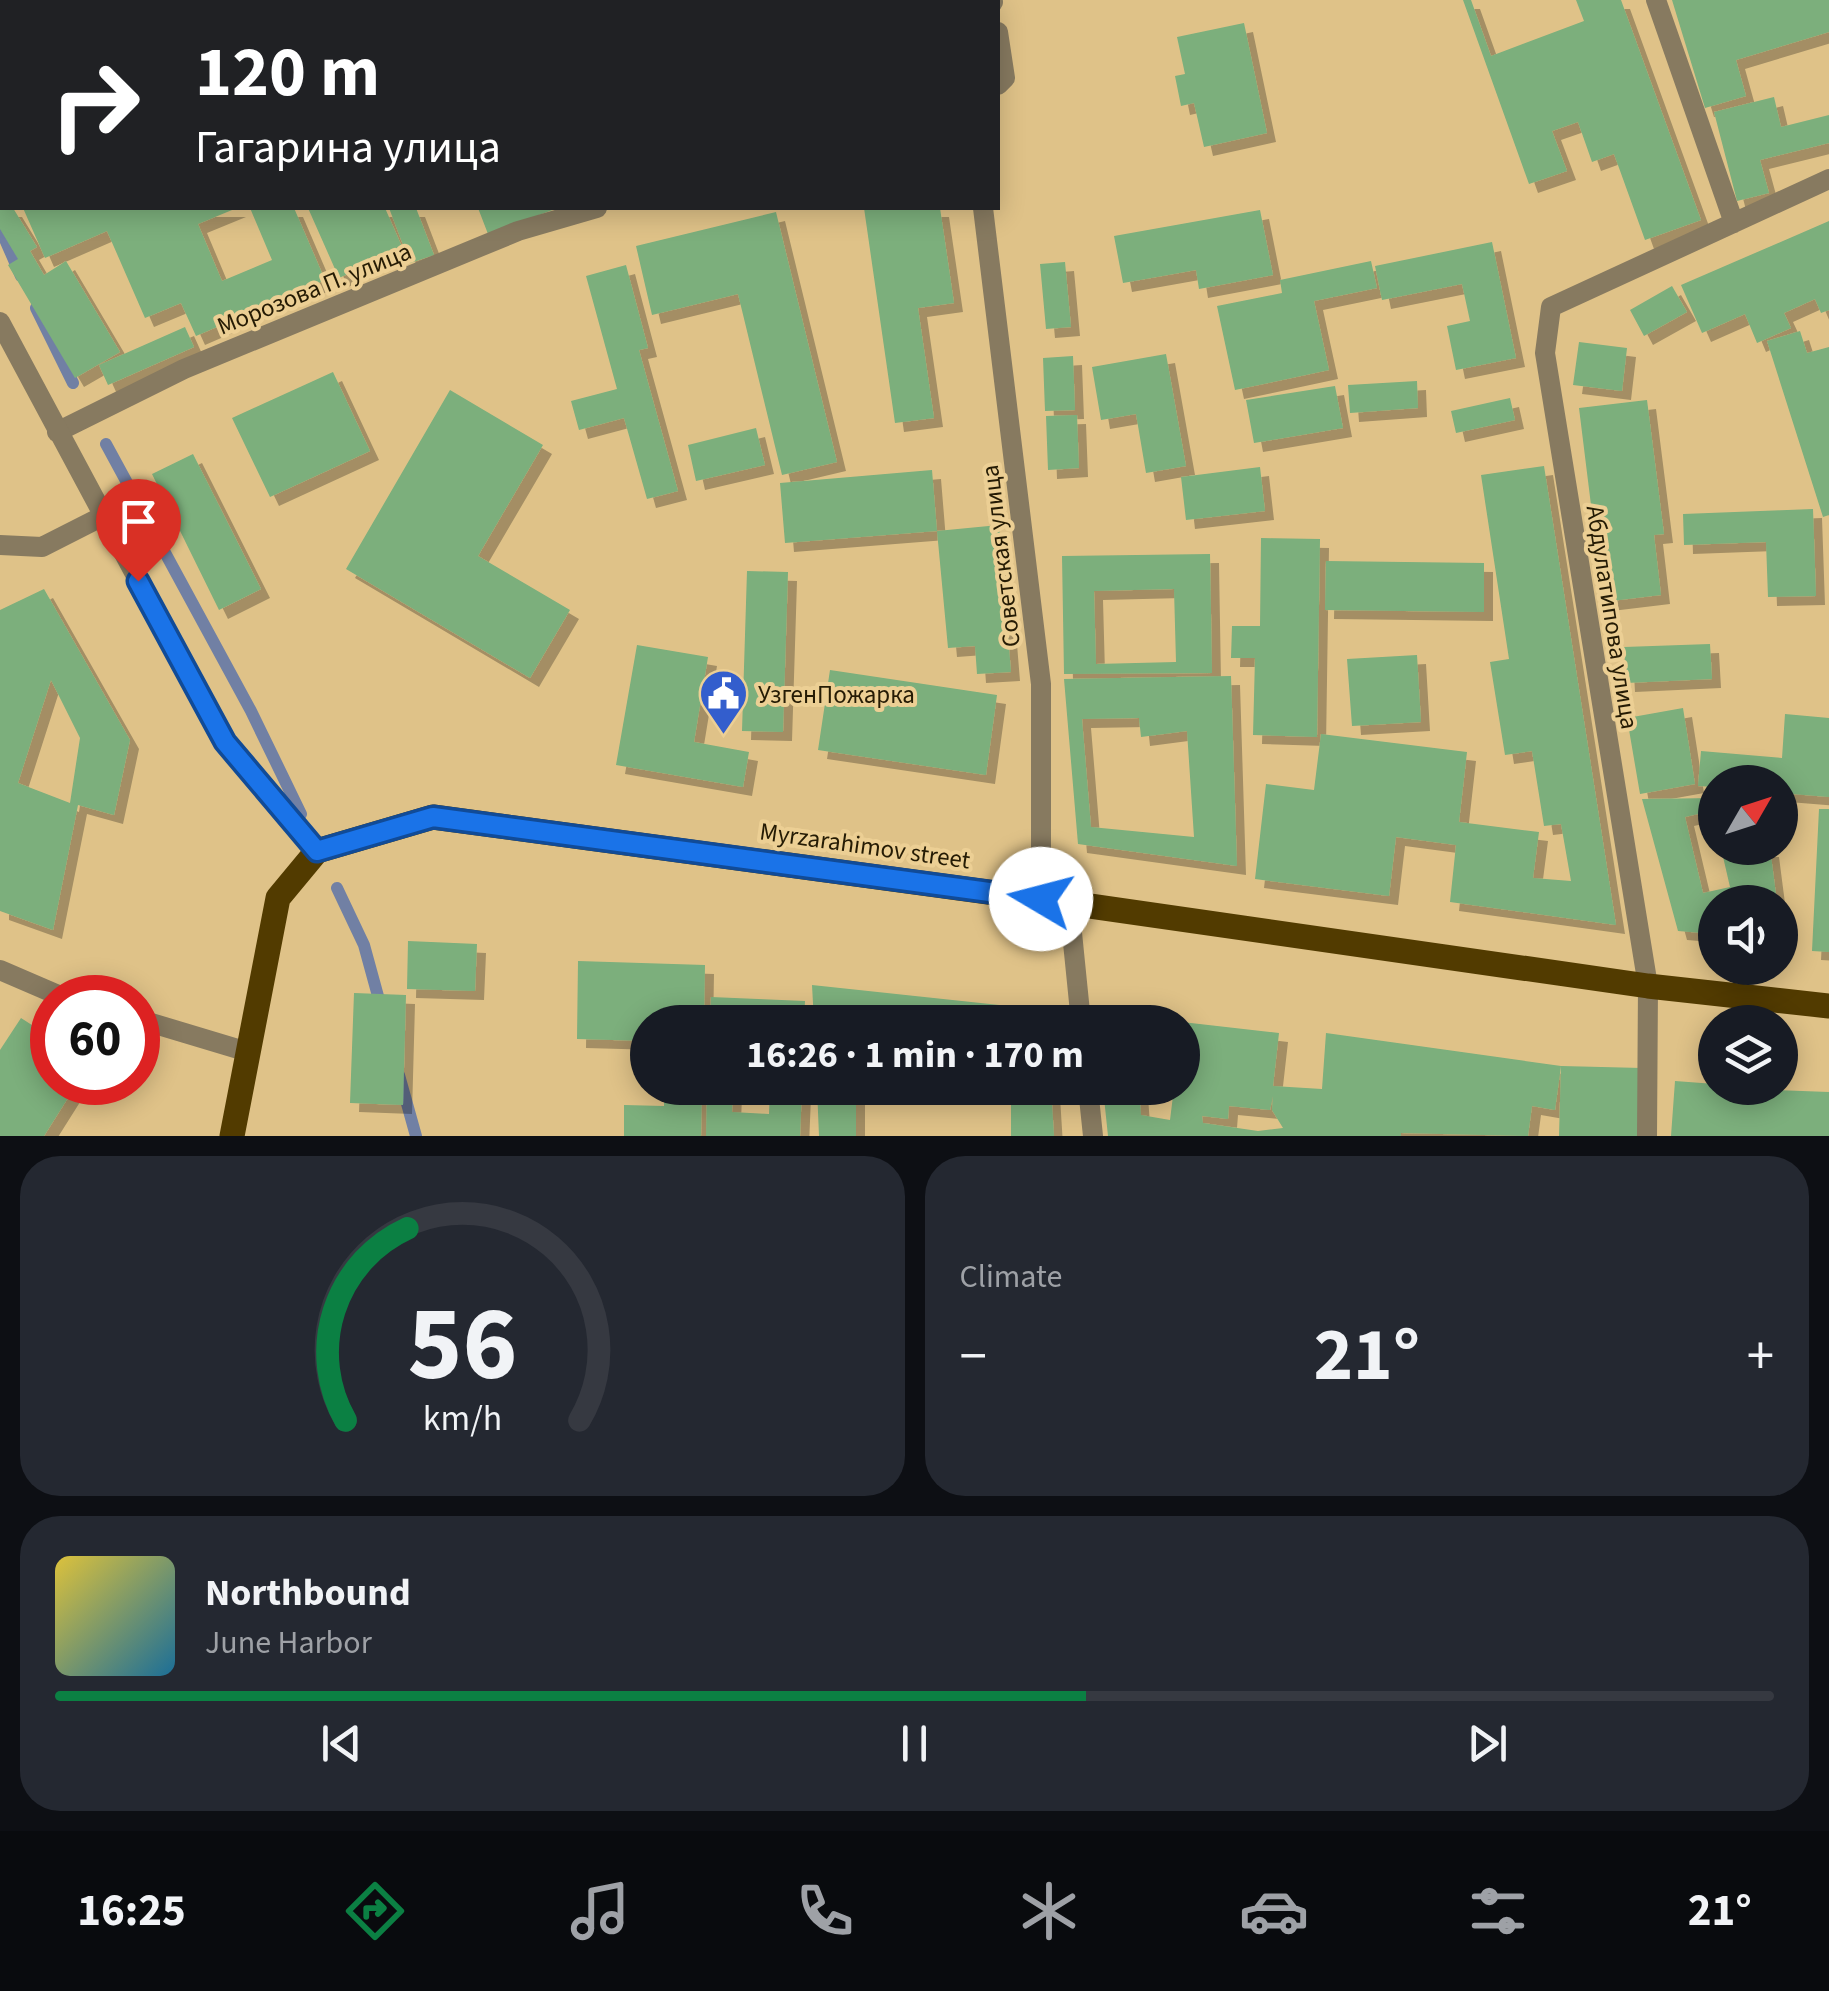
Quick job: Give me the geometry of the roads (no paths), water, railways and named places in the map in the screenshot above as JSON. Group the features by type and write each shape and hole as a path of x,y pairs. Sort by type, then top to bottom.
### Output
{"main road":[{"name":"Myrzarahimov street","path":"317,851 433,817 1069,902 1648,986 1829,1006"},
{"path":"232,1136 278,898 317,851"}],"street":[{"path":"1656,0 1734,223"},
{"path":"1000,45 1005,78 1000,83"},
{"name":"Абдулатипова улица","path":"1647,1136 1648,986 1545,352 1551,307 1829,180"},
{"name":"Морозова П. улица","path":"57,432 184,369 518,232 590,210"},
{"name":"Советская улица","path":"983,210 1040,684 1041,899"},
{"path":"0,322 225,742 317,851"},
{"path":"0,545 42,547 103,516"},
{"path":"1069,902 1079,1005"},
{"path":"0,970 30,983"},
{"path":"160,1026 248,1052"},
{"path":"1090,1105 1093,1136"}],"waterway":[{"path":"0,228 21,276"},
{"path":"36,308 73,383"},
{"path":"106,444 251,711 301,814"},
{"path":"337,888 364,945 381,1007"},
{"path":"399,1075 416,1136"}],"place":[{"name":"УзгенПожарка","path":"723,736"}]}
